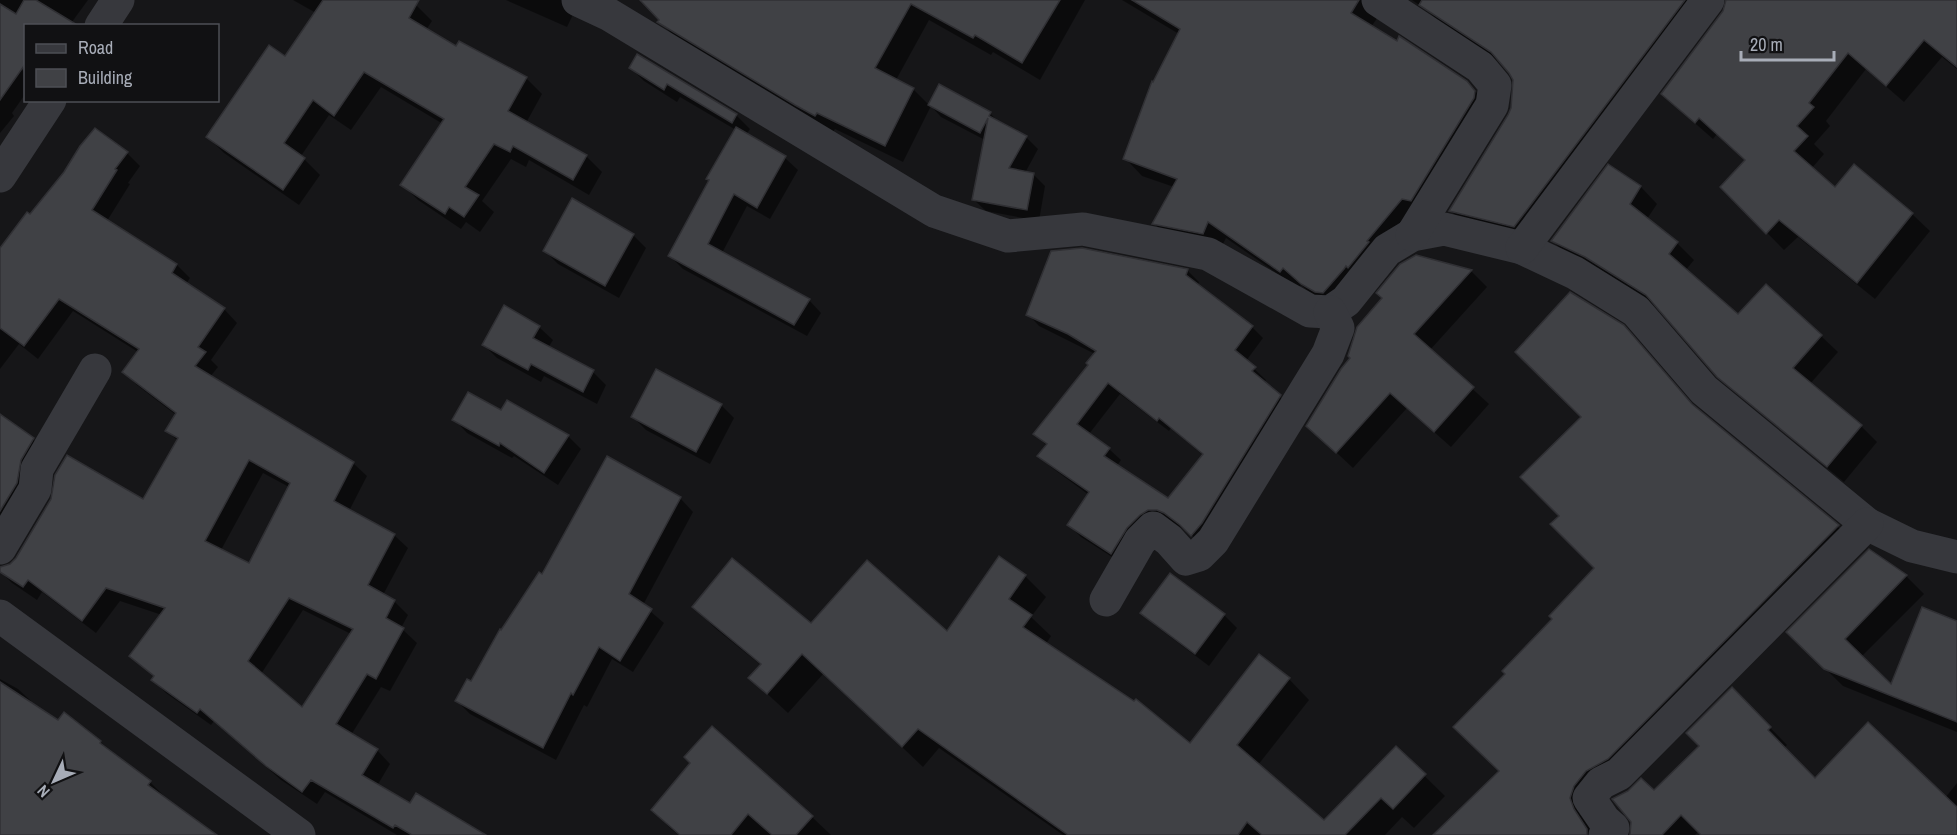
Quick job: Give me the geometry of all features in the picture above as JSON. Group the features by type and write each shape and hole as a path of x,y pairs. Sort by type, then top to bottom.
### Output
{"street":[{"path":"101,24 118,0"},
{"path":"578,0 615,7 934,211 1008,236 1083,229 1208,254 1310,311 1330,312 1346,301 1387,250 1412,235 1444,229 1522,248 1575,273 1636,311 1704,390 1868,524 1912,546 1957,557"},
{"path":"1378,0 1480,67 1495,85 1491,105 1412,235"},
{"path":"1522,248 1708,0"},
{"path":"0,176 49,102"},
{"path":"1106,600 1140,541 1153,528 1169,540 1186,559 1199,555 1213,541 1328,354 1338,328 1330,312"},
{"path":"0,548 35,489 37,469 95,369"},
{"path":"1605,835 1613,828 1604,820 1590,798 1601,783 1619,774 1868,524"},
{"path":"0,616 299,835"}],"building":[{"path":"24,0 36,0 76,24 24,24 24,66 0,100 0,4 16,14"},
{"path":"323,0 419,0 409,18 456,46 459,41 527,77 508,111 587,155 573,180 513,146 510,152 494,144 465,187 479,195 464,217 449,207 445,214 400,185 444,119 364,72 334,116 313,100 284,143 305,158 283,190 206,137 269,45 285,56"},
{"path":"640,0 1060,0 1022,63 975,35 973,38 911,4 875,68 914,88 885,146 817,113 815,116 795,105 657,22 659,20"},
{"path":"1132,0 1359,0 1351,13 1397,41 1399,36 1467,81 1475,91 1474,98 1411,201 1402,199 1348,268 1346,266 1323,293 1315,292 1301,284 1283,268 1280,272 1208,222 1203,234 1152,224 1177,179 1123,159 1152,81 1180,29"},
{"path":"1422,0 1685,0 1514,227 1449,211 1508,115 1511,108 1513,80 1491,52 1419,5"},
{"path":"1726,0 1957,0 1957,67 1924,40 1886,86 1848,53 1809,103 1814,107 1797,126 1808,136 1794,151 1835,187 1854,164 1913,213 1857,283 1779,220 1766,234 1720,187 1745,160 1699,118 1695,123 1661,94 1723,11"},
{"path":"637,54 737,114 732,123 667,84 664,90 629,68"},
{"path":"939,84 991,112 989,116 1027,136 1009,168 1034,173 1027,210 972,200 988,118 980,133 928,105"},
{"path":"736,127 786,156 757,208 734,194 708,244 810,299 794,325 668,256 709,180 706,179"},
{"path":"95,128 128,152 115,169 117,170 92,210 177,264 172,273 225,308 198,347 206,352 195,366 354,462 334,501 395,534 368,585 395,600 386,618 404,628 376,679 367,674 336,724 378,749 362,775 410,803 416,793 486,835 412,835 395,825 393,828 311,780 302,792 266,766 200,709 197,713 151,680 154,676 129,656 165,608 106,588 82,621 28,580 23,587 0,572 0,567 10,564 16,558 51,499 55,475 67,455 143,499 178,438 165,431 176,413 122,372 139,349 59,299 24,346 0,328 0,248 27,212 30,214 64,172 80,146","holes":["249,460 290,483 249,563 205,541","289,598 353,629 302,707 248,661"]},
{"path":"1608,164 1641,186 1630,204 1678,242 1669,254 1738,314 1766,284 1822,335 1793,368 1862,425 1827,467 1717,377 1646,295 1585,257 1551,241"},
{"path":"572,198 634,234 605,286 543,251"},
{"path":"1082,248 1188,269 1186,275 1253,326 1235,350 1256,367 1252,371 1281,395 1202,523 1191,536 1164,513 1148,510 1127,528 1111,554 1067,525 1089,492 1037,456 1047,444 1033,434 1088,365 1086,363 1096,351 1068,334 1026,315 1051,251","holes":["1108,383 1157,421 1159,418 1203,454 1168,498 1104,456 1110,448 1077,424"]},
{"path":"1416,255 1472,270 1414,334 1474,387 1434,432 1390,393 1336,453 1306,426 1350,358 1348,356 1357,327 1382,298 1376,293 1400,264"},
{"path":"1570,292 1624,325 1692,404 1839,525 1608,759 1586,771 1574,786 1570,798 1587,829 1587,835 1433,835 1499,771 1453,727 1505,674 1502,671 1552,619 1549,616 1594,568 1550,524 1559,516 1520,477 1581,417 1515,352"},
{"path":"504,305 540,326 533,338 594,370 583,392 531,364 528,370 482,345"},
{"path":"656,369 722,404 696,452 631,417"},
{"path":"468,392 501,410 507,400 569,435 544,473 500,443 499,446 452,420"},
{"path":"0,414 34,438 21,460 17,483 0,511"},
{"path":"607,456 681,497 629,594 652,609 620,661 599,647 573,695 571,693 543,748 455,701 467,679 471,681 500,629 539,572 542,574"},
{"path":"1869,549 1907,575 1845,639 1891,684 1922,607 1957,621 1957,722 1824,669 1786,632"},
{"path":"999,556 1026,575 1009,599 1032,615 1023,627 1134,701 1136,699 1190,743 1259,654 1290,678 1237,745 1324,820 1396,746 1426,774 1393,809 1381,798 1345,835 1262,835 1247,822 1238,835 1068,835 918,729 902,747 802,654 767,694 748,678 761,664 692,607 732,558 811,623 867,560 947,631"},
{"path":"1170,573 1225,614 1195,654 1140,613"},
{"path":"0,682 58,720 64,712 101,741 100,743 151,781 148,785 217,835 0,835"},
{"path":"1732,687 1771,727 1768,730 1815,778 1868,722 1957,807 1957,835 1701,835 1681,815 1662,835 1630,835 1631,822 1612,799 1628,791 1641,778 1654,790 1699,746 1686,733"},
{"path":"712,726 813,816 796,835 772,835 748,814 731,835 680,835 651,810 690,763 684,757"}]}
